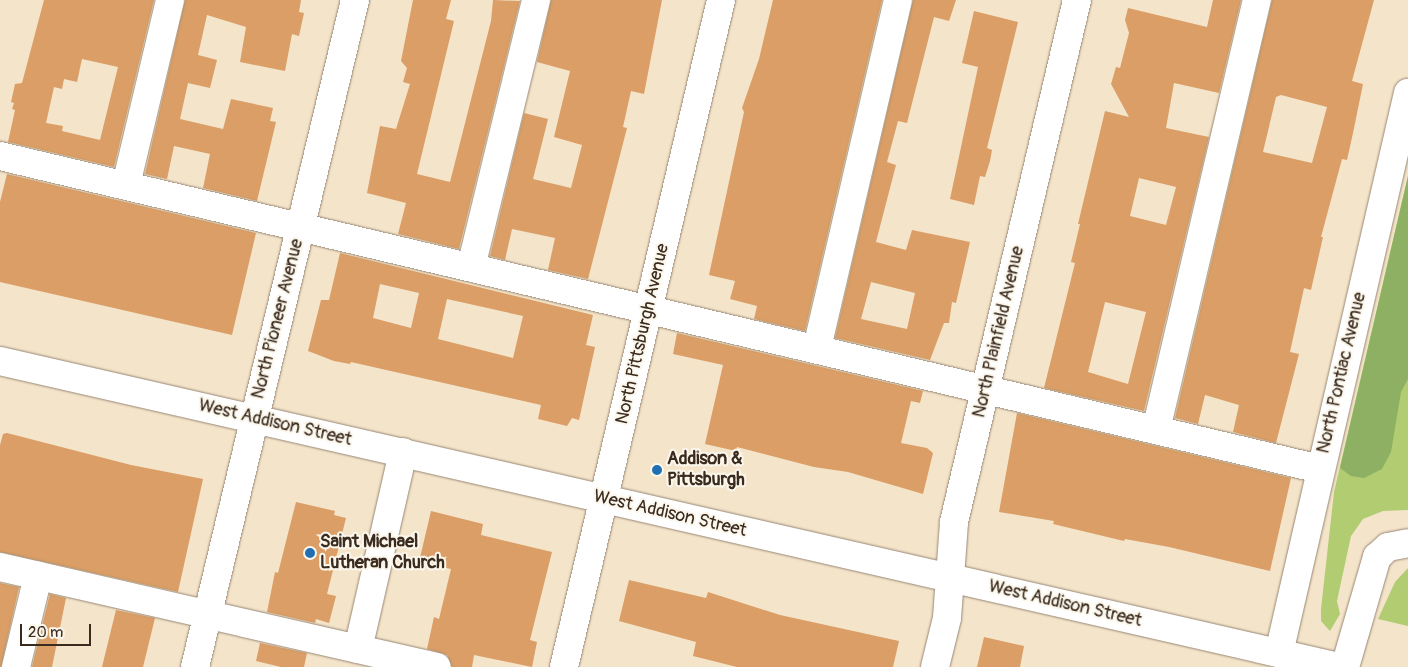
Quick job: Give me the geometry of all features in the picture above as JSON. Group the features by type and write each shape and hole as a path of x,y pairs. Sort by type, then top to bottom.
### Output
{"street":[{"path":"126,185 170,0"},
{"name":"North Pioneer Avenue","path":"195,667 355,0"},
{"path":"471,267 536,0"},
{"name":"North Pittsburgh Avenue","path":"564,667 721,0"},
{"path":"817,348 898,0"},
{"name":"North Plainfield Avenue","path":"935,667 947,618 954,522 1077,0"},
{"path":"1156,430 1257,0"},
{"name":"North Pontiac Avenue","path":"1279,653 1408,93"},
{"path":"0,156 649,308 1320,469"},
{"name":"West Addison Street","path":"0,361 1279,653 1312,664 1340,667"},
{"path":"358,648 402,452"},
{"path":"1345,667 1377,557 1388,547 1408,542"},
{"path":"0,567 358,648 386,661 437,667"},
{"path":"16,667 38,576"}],"green space":[{"path":"1408,176 1408,510 1383,511 1363,519 1351,536 1337,601 1340,614 1330,631 1321,621 1321,609 1334,492"},
{"path":"1408,176 1408,379 1401,392 1391,452 1382,469 1364,478 1351,476 1340,468"},
{"path":"1408,568 1408,626 1378,619 1395,582"}],"building":[{"path":"44,0 154,0 114,167 8,142 15,110 12,109 14,103 11,102 15,84 22,83","holes":["82,59 118,67 100,140 62,131 63,126 46,123 54,87 62,89 64,79 77,82"]},
{"path":"185,0 301,0 299,12 304,13 299,36 292,34 285,71 240,62 246,27 207,15 198,55 217,60 210,88 188,83 180,119 223,129 231,99 273,108 270,121 276,122 257,201 203,188 210,154 174,146 167,179 145,174"},
{"path":"413,0 451,0 446,19 454,21 417,174 450,182 491,21 493,0 520,1 459,249 398,234 406,203 367,193 380,126 396,129 410,84 403,82 407,68 401,61"},
{"path":"551,0 662,0 644,94 631,91 623,127 627,128 588,279 548,270 555,238 512,229 505,260 490,256 524,113 548,119 533,179 571,188 582,145 554,137 570,71 537,62"},
{"path":"773,0 882,0 805,331 754,319 757,306 730,299 735,281 709,275 744,112 742,108 759,59"},
{"path":"913,0 956,0 949,21 934,17 907,123 898,121 887,162 896,165 876,242 906,250 912,230 970,242 956,303 952,302 949,323 944,323 930,360 835,338","holes":["871,282 915,293 907,329 861,319"]},
{"path":"1213,0 1241,0 1219,93 1174,83 1166,128 1209,137 1144,411 1044,388 1075,263 1071,262 1080,224 1078,224 1105,111 1129,117 1111,84 1116,67 1120,68 1129,33 1125,20 1128,8 1207,27","holes":["1139,178 1176,187 1166,225 1130,216","1105,302 1146,312 1128,384 1088,372"]},
{"path":"1272,0 1374,0 1352,81 1363,84 1353,133 1347,160 1342,159 1321,237 1323,237 1311,290 1304,288 1290,352 1299,354 1276,443 1233,432 1239,405 1205,395 1198,424 1175,418","holes":["1281,95 1327,107 1312,163 1263,152 1276,97"]},
{"path":"974,11 1018,22 987,148 992,150 990,161 985,177 980,176 974,205 950,199 978,67 962,63"},
{"path":"7,174 256,233 232,335 0,282 0,202"},
{"path":"340,253 593,315 586,345 595,347 579,420 572,418 567,426 538,419 541,405 351,362 350,364 334,361 308,351 321,300 329,300","holes":["380,284 419,293 411,328 373,318","447,299 523,316 513,358 438,339"]},
{"path":"677,333 923,391 920,403 911,401 901,443 927,448 933,453 923,494 848,472 814,467 737,447 736,451 705,444 723,365 673,354"},
{"path":"1017,413 1291,478 1270,571 1169,547 1125,539 1124,541 1053,524 1054,521 999,512"},
{"path":"7,433 131,465 203,479 178,592 0,552 0,445 3,434"},
{"name":"Saint Michael Lutheran Church","path":"296,502 335,511 334,515 346,518 327,594 336,596 329,623 316,619 315,623 267,612 275,572 278,573"},
{"path":"431,511 483,524 481,535 552,552 530,640 537,642 532,667 474,655 472,667 452,667 447,655 427,649 434,617 439,619 451,569 419,562"},
{"path":"629,580 706,598 708,592 780,615 899,641 893,667 737,667 693,656 696,642 619,621"},
{"path":"0,583 19,587 1,667 0,667"},
{"path":"50,594 66,598 52,667 32,667"},
{"path":"116,610 155,618 143,667 102,667"},
{"path":"984,637 1024,646 1020,667 977,667"},
{"path":"260,643 307,653 304,667 281,667 256,661"}],"place":[{"name":"Addison & Pittsburgh","path":"657,470"},
{"name":"Saint Michael Lutheran Church","path":"310,553"}]}
